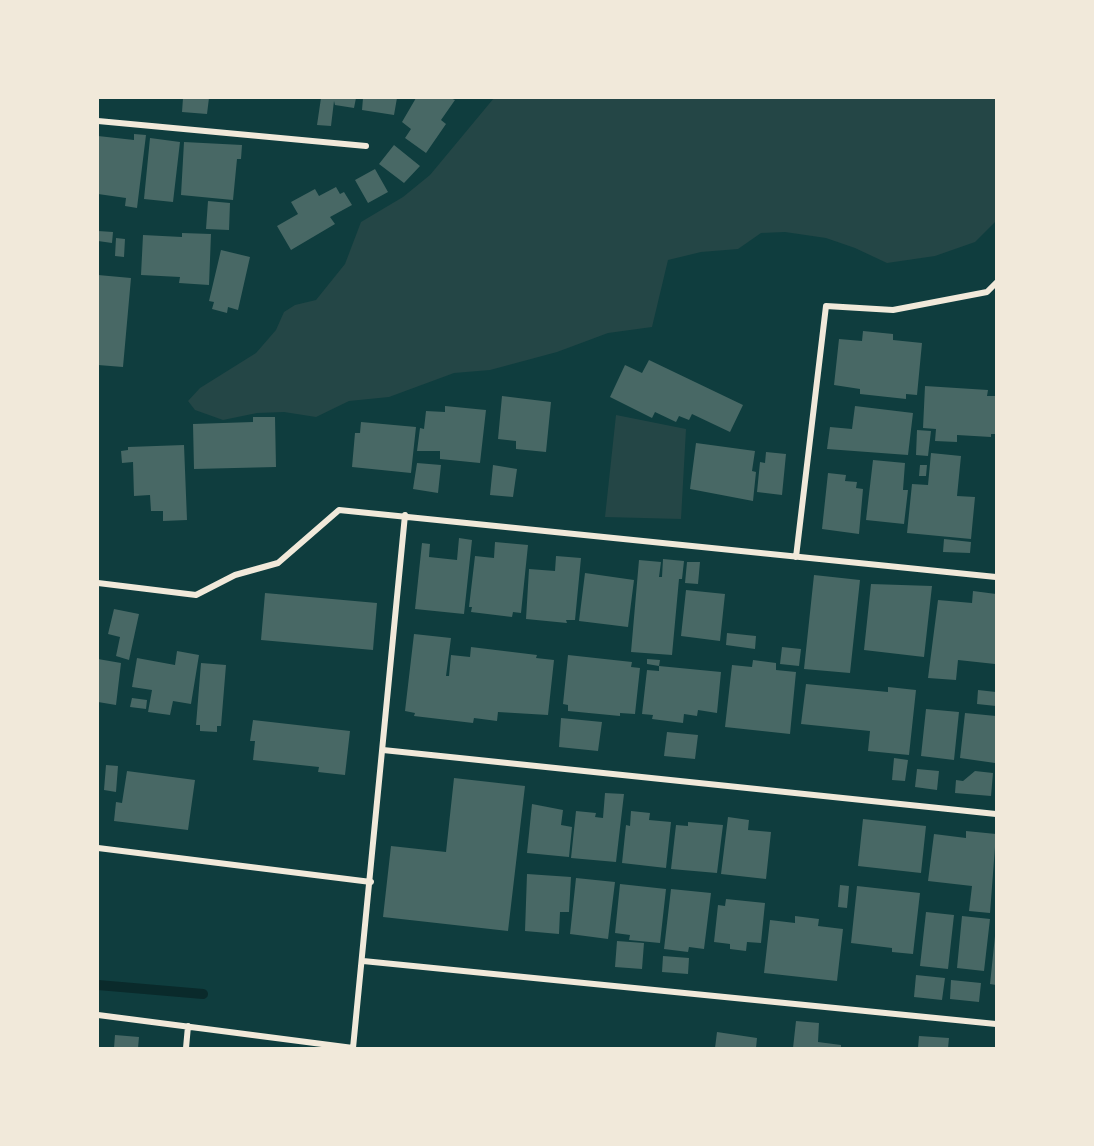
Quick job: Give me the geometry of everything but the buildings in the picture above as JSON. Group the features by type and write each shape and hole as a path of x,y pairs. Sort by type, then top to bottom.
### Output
{"street":[{"path":"98,121 366,146"},
{"path":"796,557 826,306 892,310 987,292 996,284"},
{"path":"98,583 196,595 235,574 278,563 339,510 996,577"},
{"path":"98,1015 353,1048 405,515"},
{"path":"383,750 996,814"},
{"path":"98,848 371,882"},
{"path":"363,961 996,1024"},
{"path":"186,1048 188,1026"}],"shaded area":[{"path":"494,98 996,98 996,221 975,242 935,256 887,263 826,238 785,232 761,233 738,249 701,252 668,260 652,327 608,333 557,352 490,370 454,373 389,397 349,401 316,417 284,412 257,413 223,420 195,410 188,401 200,388 256,353 276,330 284,312 295,305 316,300 345,264 361,222 403,197 430,175"},
{"path":"616,415 686,429 681,519 605,517"}],"waterway":[{"path":"98,985 203,994"}]}
